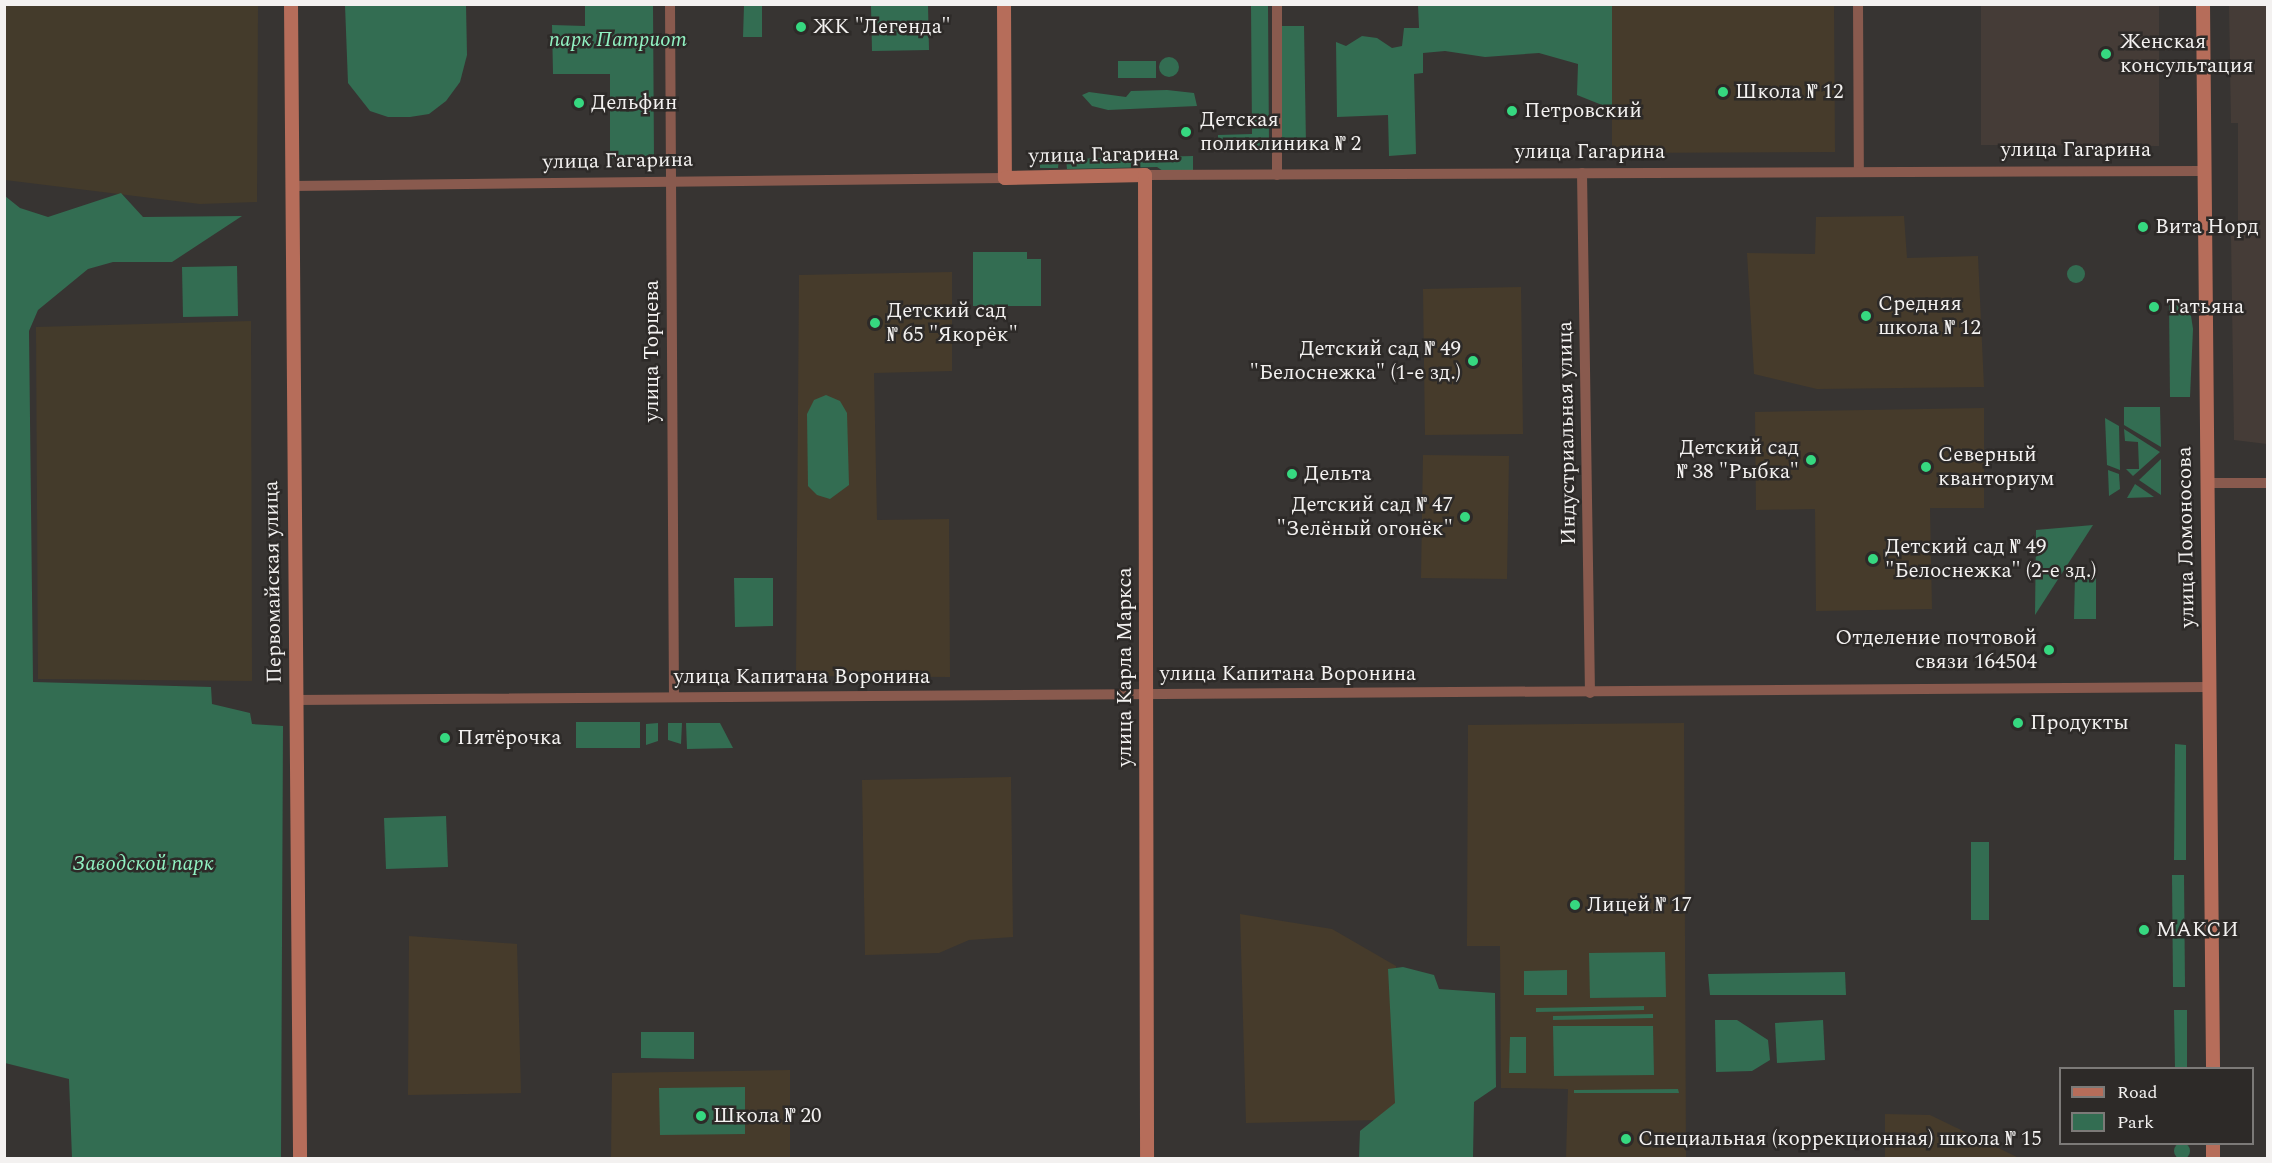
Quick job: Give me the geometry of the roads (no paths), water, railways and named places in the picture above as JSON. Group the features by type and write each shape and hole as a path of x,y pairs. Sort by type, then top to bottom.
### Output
{"street":[{"name":"Первомайская улица","path":"291,4 300,1158"},
{"name":"улица Торцева","path":"670,4 674,697"},
{"path":"1004,4 1005,178"},
{"path":"1276,4 1277,175"},
{"path":"1858,4 1858,172"},
{"name":"улица Ломоносова","path":"2203,4 2212,1067"},
{"name":"улица Гагарина","path":"292,186 1145,175 2204,171"},
{"name":"Индустриальная улица","path":"1582,173 1590,693"},
{"name":"улица Карла Маркса","path":"1145,175 1147,1158"},
{"path":"2207,483 2268,483"},
{"name":"улица Капитана Воронина","path":"296,700 2209,687"}],"place":[{"name":"ЖК \"Легенда\"","path":"801,27"},
{"name":"Женская консультация","path":"2106,54"},
{"name":"Школа № 12","path":"1723,92"},
{"name":"Дельфин","path":"579,103"},
{"name":"Петровский","path":"1512,111"},
{"name":"Детская поликлиника № 2","path":"1186,132"},
{"name":"Вита Норд","path":"2143,227"},
{"name":"Татьяна","path":"2154,307"},
{"name":"Средняя школа № 12","path":"1866,316"},
{"name":"Детский сад № 65 \"Якорёк\"","path":"875,323"},
{"name":"Детский сад № 49 \"Белоснежка\" (1-е зд.)","path":"1473,361"},
{"name":"Детский сад № 38 \"Рыбка\"","path":"1811,460"},
{"name":"Северный кванториум","path":"1926,467"},
{"name":"Дельта","path":"1292,474"},
{"name":"Детский сад № 47 \"Зелёный огонёк\"","path":"1465,517"},
{"name":"Детский сад № 49 \"Белоснежка\" (2-е зд.)","path":"1873,559"},
{"name":"Отделение почтовой связи 164504","path":"2049,650"},
{"name":"Продукты","path":"2018,723"},
{"name":"Пятёрочка","path":"445,738"},
{"name":"Лицей № 17","path":"1575,905"},
{"name":"МАКСИ","path":"2144,930"},
{"name":"Школа № 20","path":"701,1116"},
{"name":"Специальная (коррекционная) школа № 15","path":"1626,1139"}],"park label":[{"name":"парк Патриот","path":"618,40"},
{"name":"Заводской парк","path":"143,864"}]}
